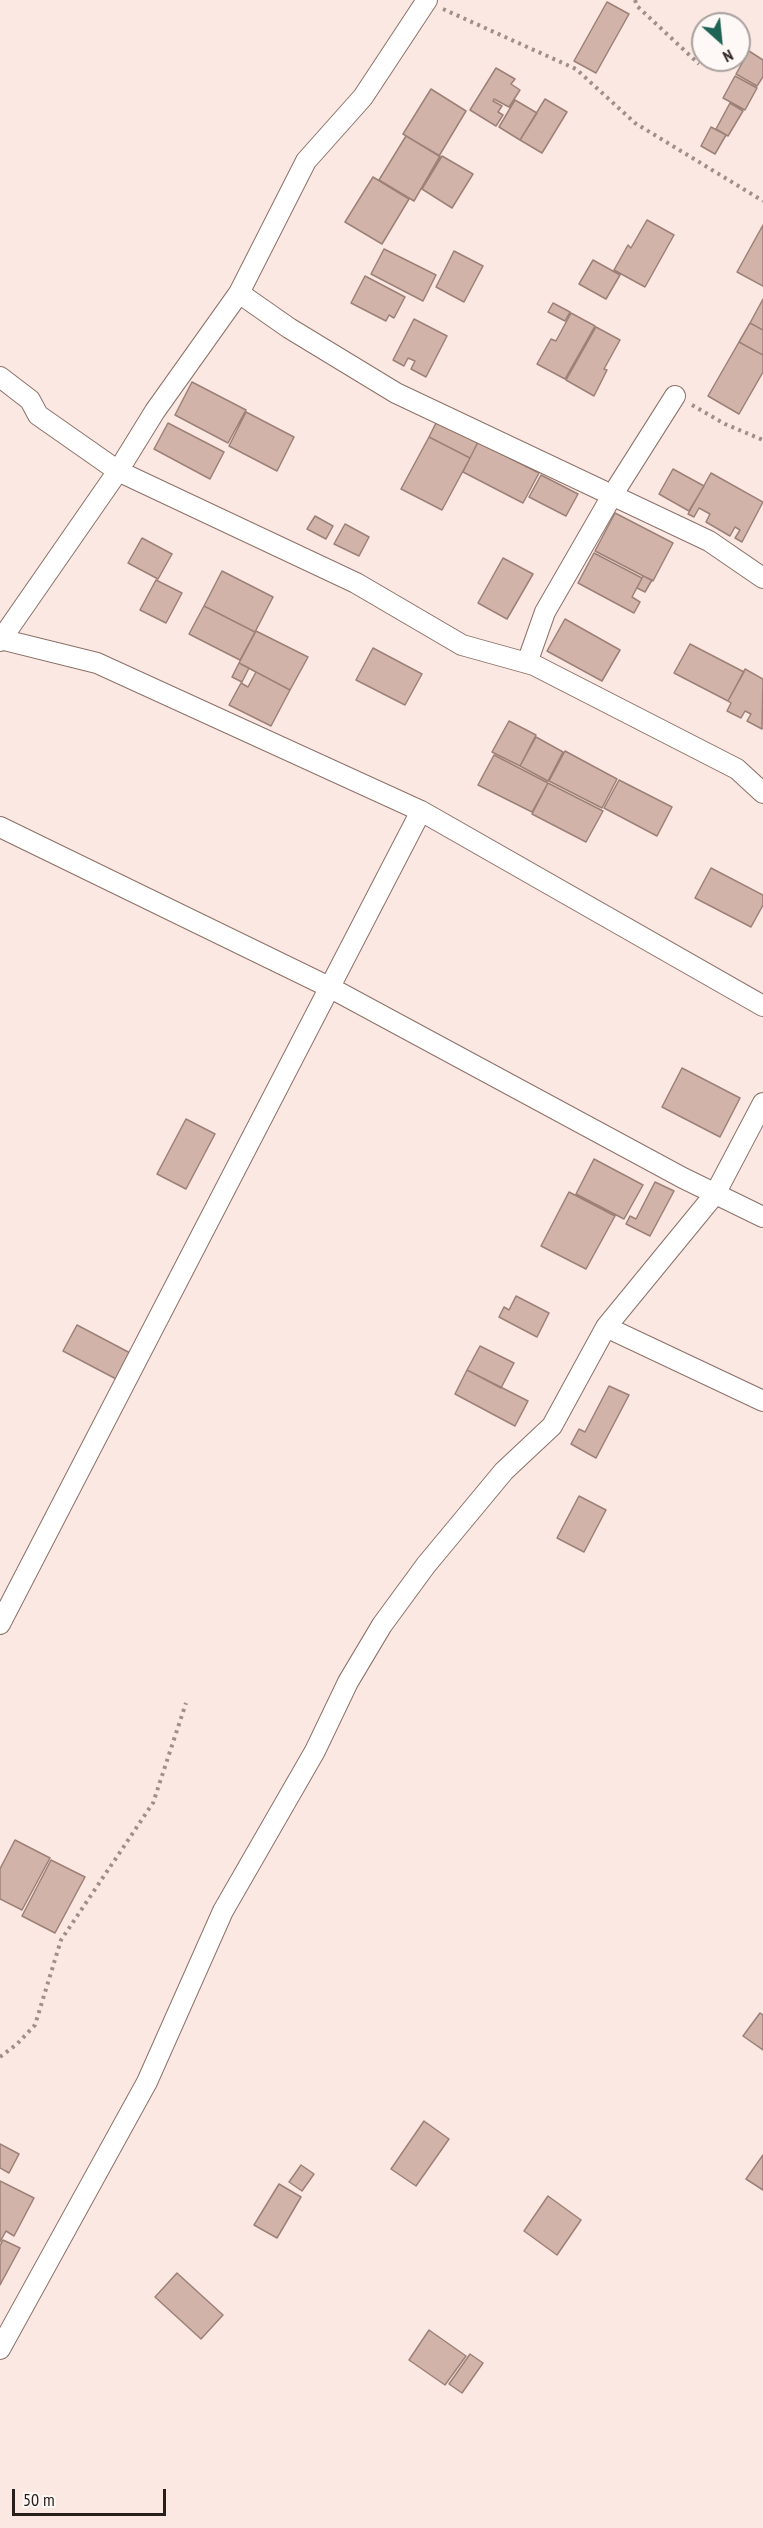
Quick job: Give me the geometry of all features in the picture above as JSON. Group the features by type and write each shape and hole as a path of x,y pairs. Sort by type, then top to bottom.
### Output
{"street":[{"path":"427,1 363,97 306,161 238,293 0,640 97,663 421,811 763,1006"},
{"path":"238,293 289,328 396,393 709,540 763,578"},
{"path":"0,377 30,400 38,415 118,471 356,583 462,645 526,663 700,749 737,769 763,793"},
{"path":"526,663 545,612 613,494 675,396"},
{"path":"0,1624 421,811"},
{"path":"0,826 329,987 715,1194 763,1217"},
{"path":"0,2349 147,2082 223,1911 315,1751 348,1682 382,1625 426,1565 504,1470 552,1426 606,1327 715,1194 763,1103"},
{"path":"606,1327 763,1401"}],"path":[{"path":"635,0 637,6 691,57"},
{"path":"427,1 576,69 635,123 763,201"},
{"path":"675,396 725,424 763,440"},
{"path":"0,2056 17,2044 35,2025 62,1940 153,1803 186,1703"}],"building":[{"path":"607,2 629,14 596,73 574,61"},
{"path":"751,52 763,60 763,77 757,86 736,74 737,72 751,72"},
{"path":"496,68 515,79 511,84 520,90 509,107 494,99 493,101 502,106 498,112 503,115 496,126 470,110"},
{"path":"735,76 757,88 745,110 723,98"},
{"path":"431,89 466,111 439,156 403,134"},
{"path":"545,99 567,112 542,153 520,140"},
{"path":"515,100 537,113 520,140 499,127"},
{"path":"730,103 743,111 728,136 716,129"},
{"path":"711,127 726,135 715,154 701,146"},
{"path":"406,136 440,156 414,201 379,180"},
{"path":"442,156 473,174 452,208 422,189"},
{"path":"373,177 409,199 382,244 345,222"},
{"path":"647,220 674,235 645,287 614,270 628,245 631,248"},
{"path":"763,225 763,286 737,272"},
{"path":"384,249 436,275 423,301 371,274"},
{"path":"454,251 483,266 464,302 436,287"},
{"path":"593,260 620,275 606,299 579,284"},
{"path":"365,276 405,297 394,318 389,315 386,321 351,303"},
{"path":"763,299 763,330 750,323"},
{"path":"553,303 570,312 565,321 548,312"},
{"path":"571,313 595,326 565,379 537,364 551,339 556,341"},
{"path":"414,319 447,336 426,377 411,369 415,361 408,358 404,366 393,360"},
{"path":"750,323 763,330 763,355 739,342"},
{"path":"596,327 620,340 604,369 607,370 594,396 566,380"},
{"path":"739,342 763,355 763,372 739,414 708,396"},
{"path":"192,382 246,410 228,443 175,415"},
{"path":"246,412 294,437 277,471 229,446"},
{"path":"437,421 478,442 470,458 429,437"},
{"path":"168,423 224,452 210,479 154,449"},
{"path":"429,437 470,458 442,510 401,489"},
{"path":"478,442 539,473 523,503 463,472"},
{"path":"673,469 704,486 689,511 659,494"},
{"path":"711,473 763,502 742,542 735,538 740,530 735,527 730,536 706,522 710,514 699,508 694,517 688,514"},
{"path":"541,475 578,494 566,516 529,497"},
{"path":"615,513 673,543 653,581 595,551"},
{"path":"315,516 333,526 326,539 307,529"},
{"path":"345,524 369,537 359,556 334,544"},
{"path":"142,538 172,554 158,579 128,563"},
{"path":"594,553 642,578 632,597 640,602 634,613 578,583"},
{"path":"503,558 533,574 507,619 478,603"},
{"path":"222,571 273,597 255,632 204,606"},
{"path":"643,576 652,580 645,592 637,588"},
{"path":"156,580 182,593 166,623 140,610"},
{"path":"204,606 255,632 240,660 189,634"},
{"path":"565,619 620,650 602,681 547,651"},
{"path":"256,631 308,657 290,690 239,663"},
{"path":"690,644 744,672 728,701 674,673"},
{"path":"373,648 422,674 405,705 356,680"},
{"path":"239,663 249,668 242,682 232,677"},
{"path":"745,669 763,679 762,729 747,721 751,714 745,711 741,718 727,711 731,703 728,701"},
{"path":"256,672 290,690 271,726 229,705 241,683 248,687"},
{"path":"509,721 536,735 520,766 492,752"},
{"path":"536,737 563,752 548,781 520,766"},
{"path":"565,751 617,779 602,808 549,781"},
{"path":"494,755 548,783 532,812 478,785"},
{"path":"619,780 672,807 657,836 604,808"},
{"path":"548,783 603,811 586,842 532,814"},
{"path":"711,868 763,895 763,905 751,927 695,898"},
{"path":"682,1068 740,1098 720,1137 662,1107"},
{"path":"186,1119 215,1134 186,1189 157,1174"},
{"path":"594,1159 643,1185 624,1219 576,1194"},
{"path":"655,1182 674,1191 650,1236 626,1224 630,1216 636,1219"},
{"path":"569,1192 615,1216 586,1269 541,1246"},
{"path":"516,1296 549,1313 537,1337 499,1317 504,1307 509,1310"},
{"path":"77,1325 132,1354 118,1380 63,1351"},
{"path":"480,1346 514,1363 501,1388 467,1370"},
{"path":"467,1370 528,1401 515,1426 455,1394"},
{"path":"609,1386 629,1395 596,1458 571,1444 579,1429 585,1432"},
{"path":"579,1496 606,1510 584,1552 557,1538"},
{"path":"15,1840 50,1858 22,1910 0,1899 0,1869"},
{"path":"51,1860 85,1877 55,1933 22,1916"},
{"path":"760,2013 763,2015 763,2050 743,2036"},
{"path":"424,2121 449,2139 416,2186 391,2169"},
{"path":"0,2144 19,2154 9,2173 0,2168"},
{"path":"763,2155 763,2190 746,2179"},
{"path":"301,2165 314,2174 302,2191 289,2182"},
{"path":"0,2181 34,2198 14,2236 6,2231 0,2242"},
{"path":"279,2184 301,2197 277,2238 254,2225"},
{"path":"548,2196 581,2220 557,2255 524,2231"},
{"path":"3,2240 20,2248 0,2285 0,2246"},
{"path":"177,2273 223,2315 201,2339 155,2297"},
{"path":"429,2330 466,2356 445,2385 409,2360"},
{"path":"470,2354 483,2363 462,2393 449,2384"}]}
